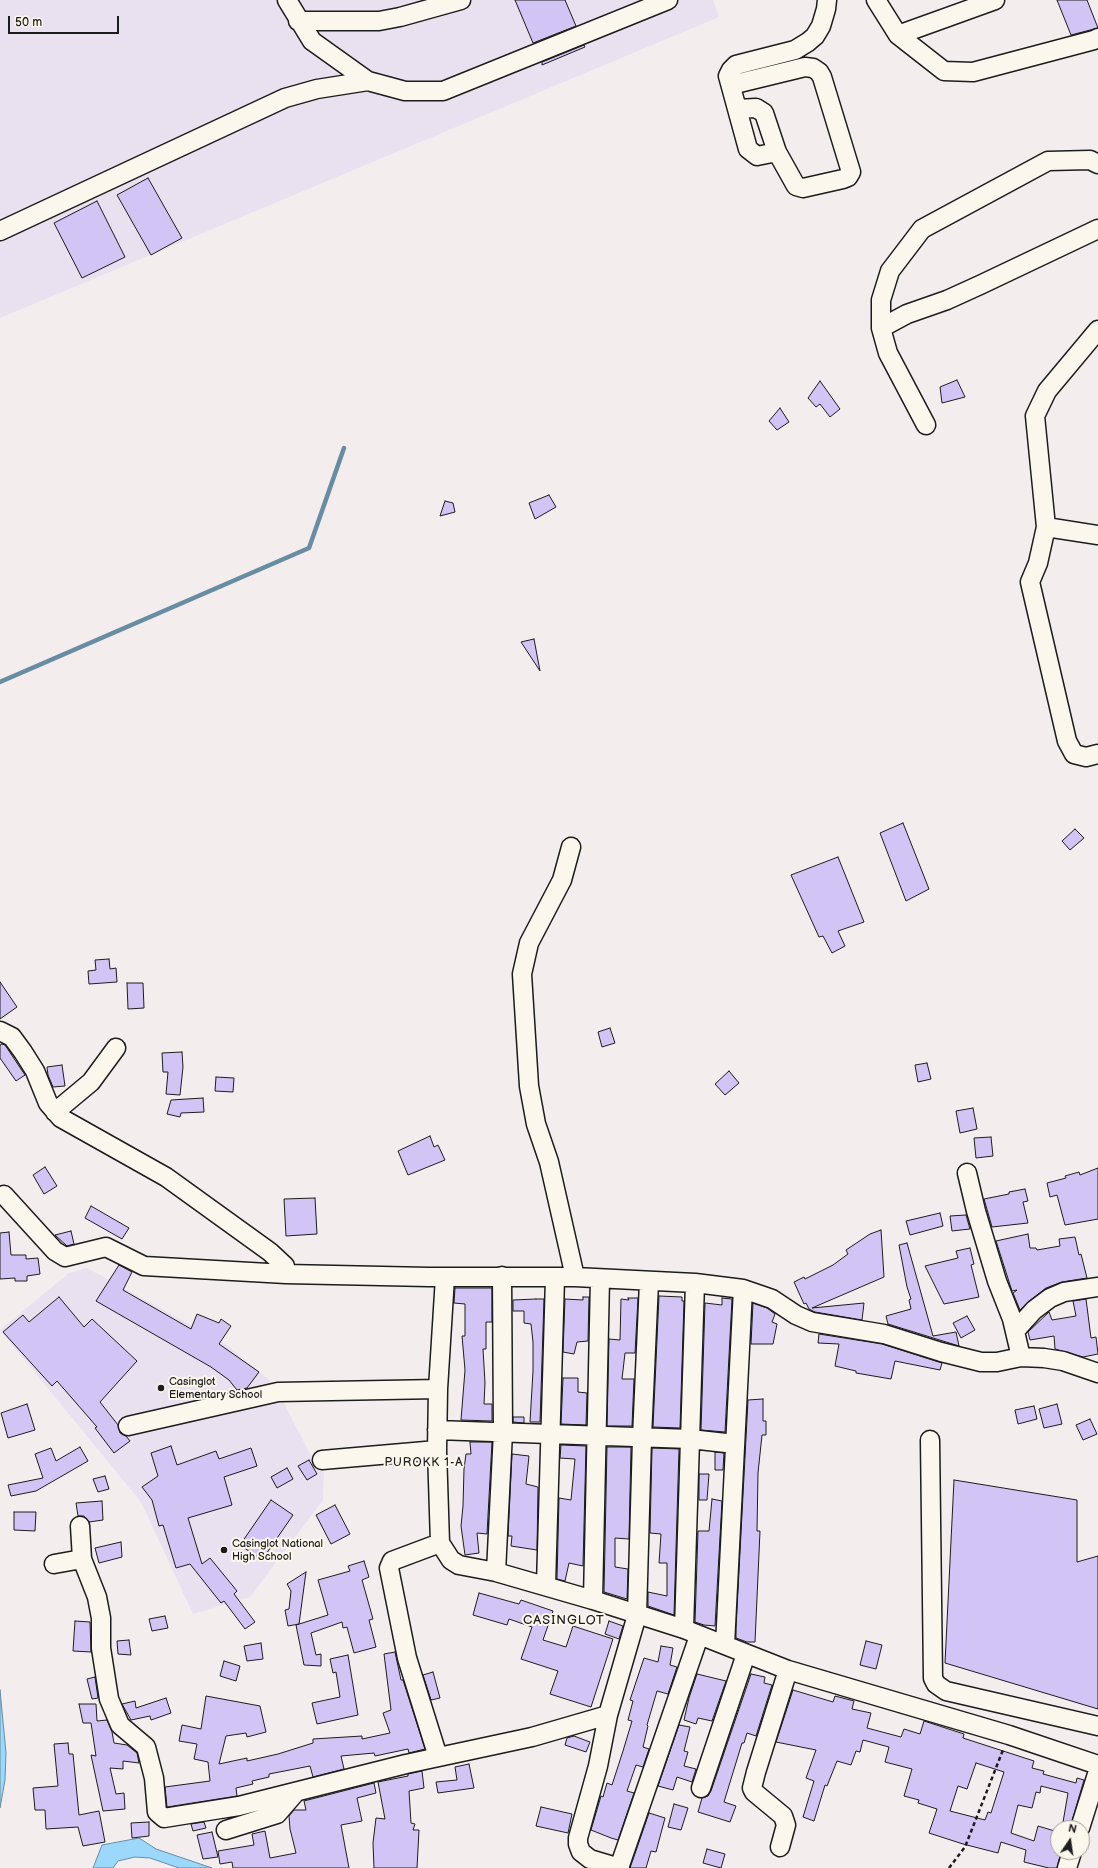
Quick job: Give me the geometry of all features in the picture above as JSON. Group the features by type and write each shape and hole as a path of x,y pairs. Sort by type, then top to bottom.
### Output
{"street":[{"path":"287,0 298,21 312,41 368,81 405,91 443,91 668,0"},
{"path":"298,21 379,21 400,17 461,0"},
{"path":"777,152 757,156 748,149 728,76 736,65 795,50 808,42 815,36 821,26 827,0"},
{"path":"876,0 898,35 944,71 973,72 1098,38"},
{"path":"898,35 995,0"},
{"path":"730,85 805,67 812,68 819,72 822,77 851,172 848,177 843,179 802,188 792,182 777,152 764,114 756,108 737,109"},
{"path":"2,224 285,98 317,89 368,81"},
{"path":"926,425 888,354 882,328 881,300 890,271 922,229 1048,160 1090,160 1098,164"},
{"path":"882,328 907,314 973,288 1098,229"},
{"path":"1098,330 1047,391 1035,416 1046,527 1038,563 1030,582 1067,741 1074,754 1086,757 1098,754"},
{"path":"1046,527 1098,535"},
{"path":"571,847 562,880 529,943 522,974 530,1086 536,1124 549,1162 575,1278"},
{"path":"0,1032 12,1037 23,1052 35,1071 48,1103 61,1118 166,1176 270,1252 285,1266 286,1274"},
{"path":"55,1112 91,1082 116,1048"},
{"path":"967,1173 976,1211 997,1281 1015,1331 1021,1357"},
{"path":"4,1195 54,1251 65,1257 106,1247 144,1266 286,1274 445,1277 502,1276 695,1283 743,1289 772,1299 806,1320 820,1324 872,1331 941,1352 981,1362 997,1362 1021,1357 1044,1358 1063,1361 1098,1373"},
{"path":"496,1572 503,1432 502,1276"},
{"path":"445,1277 438,1389 437,1450 440,1543 444,1553 451,1560 459,1565 496,1572 546,1585 691,1632 788,1670 1009,1734 1098,1765"},
{"path":"546,1585 555,1278"},
{"path":"593,1600 600,1279"},
{"path":"649,1282 642,1438 637,1615 608,1715 598,1766 578,1838 578,1844 581,1852 590,1859 620,1868 691,1632 690,1439 695,1283"},
{"path":"1015,1331 1034,1310 1050,1298 1064,1292 1098,1287"},
{"path":"725,1645 743,1289"},
{"path":"128,1426 278,1392 438,1389"},
{"path":"437,1430 690,1439 735,1444"},
{"path":"930,1440 933,1678 936,1684 946,1691 1098,1726"},
{"path":"322,1460 437,1450"},
{"path":"80,1526 82,1560 98,1597 101,1648 109,1699 120,1725 146,1747 154,1778 157,1812 160,1816 168,1818 239,1806 438,1757 532,1738 608,1715"},
{"path":"438,1757 407,1658 389,1568 392,1561 440,1543"},
{"path":"54,1564 82,1560"},
{"path":"701,1788 746,1654"},
{"path":"780,1847 786,1825 783,1816 754,1792 752,1788 788,1670"},
{"path":"1083,1820 1098,1771"},
{"path":"226,1830 276,1814 296,1792"}],"path":[{"path":"949,1868 965,1847 1009,1734"}],"shaded area":[{"path":"0,0 713,0 719,17 0,318"},
{"name":"Casinglot Elementary School","path":"87,1268 227,1345 274,1384 310,1454 324,1473 323,1500 250,1597 193,1614 141,1502 0,1330 69,1273"}],"water":[{"path":"0,1690 6,1753 5,1780 0,1808"},
{"path":"139,1838 156,1849 212,1868 179,1868 150,1858 135,1857 118,1861 113,1868 93,1868 102,1845"}],"building":[{"path":"515,0 565,0 576,26 533,43"},
{"path":"1057,0 1087,0 1098,28 1071,35"},
{"path":"584,45 585,47 542,65 542,62"},
{"path":"148,178 182,238 151,255 117,195"},
{"path":"97,201 125,257 82,278 54,223"},
{"path":"957,380 965,397 942,403 940,387"},
{"path":"820,381 840,409 830,417 820,404 816,407 808,398"},
{"path":"780,408 789,422 777,430 769,421"},
{"path":"549,495 556,507 535,519 529,503"},
{"path":"445,501 453,503 455,512 440,516"},
{"path":"534,639 540,671 521,642"},
{"path":"903,823 929,889 906,901 880,833"},
{"path":"1075,829 1084,838 1070,850 1062,841"},
{"path":"838,857 864,922 838,931 845,946 832,953 823,936 819,937 791,875"},
{"path":"109,959 110,969 116,968 117,982 89,984 88,971 96,970 95,960"},
{"path":"0,982 17,1007 0,1019"},
{"path":"127,983 143,983 144,1008 128,1009"},
{"path":"610,1028 615,1043 602,1047 598,1032"},
{"path":"0,1045 5,1045 25,1075 16,1081 0,1058"},
{"path":"182,1052 183,1067 180,1095 166,1094 168,1072 163,1072 162,1053"},
{"path":"927,1063 931,1079 918,1082 915,1065"},
{"path":"62,1065 65,1086 53,1087 48,1075 47,1067"},
{"path":"729,1071 739,1083 725,1095 715,1084"},
{"path":"216,1077 234,1078 233,1092 215,1091"},
{"path":"203,1098 204,1112 181,1113 180,1117 167,1114 171,1100"},
{"path":"973,1108 977,1129 960,1133 956,1111"},
{"path":"430,1136 434,1147 438,1145 445,1160 408,1175 398,1151"},
{"path":"991,1137 993,1156 976,1158 974,1138"},
{"path":"45,1167 57,1186 44,1194 33,1175"},
{"path":"1098,1168 1098,1219 1065,1225 1057,1195 1050,1197 1047,1183 1066,1178 1065,1176 1079,1172 1080,1175"},
{"path":"1025,1189 1028,1201 1023,1202 1028,1223 992,1227 984,1199"},
{"path":"315,1198 317,1234 286,1236 284,1199"},
{"path":"91,1206 129,1228 122,1239 85,1218"},
{"path":"940,1213 943,1226 910,1235 906,1221"},
{"path":"966,1215 970,1229 952,1231 950,1216"},
{"path":"881,1230 884,1277 812,1308 864,1303 862,1320 815,1312 809,1309 806,1303 804,1304 794,1282 804,1277 805,1279 833,1265 848,1254 846,1250 870,1234"},
{"path":"71,1231 74,1244 67,1246 55,1235"},
{"path":"9,1232 11,1255 26,1255 26,1259 38,1258 40,1274 27,1276 27,1281 15,1281 15,1278 0,1279 0,1233"},
{"path":"1028,1234 1030,1248 1036,1248 1037,1250 1060,1246 1059,1239 1075,1237 1079,1255 1081,1254 1087,1278 1062,1282 1046,1288 1020,1310 1013,1293 1017,1290 1012,1291 996,1241"},
{"path":"907,1243 933,1336 956,1332 959,1346 888,1324 886,1316 911,1309 909,1300 911,1299 907,1287 899,1245"},
{"path":"970,1248 974,1264 971,1265 979,1297 944,1304 925,1266 958,1258 956,1251"},
{"path":"119,1265 132,1272 123,1290 191,1329 197,1314 219,1323 221,1319 231,1326 219,1344 259,1372 247,1388 237,1390 229,1380 211,1367 96,1301"},
{"path":"455,1288 492,1288 492,1322 486,1322 486,1349 483,1349 485,1383 484,1404 492,1404 492,1421 461,1420 465,1370 462,1336 465,1336 465,1304 454,1303"},
{"path":"659,1296 682,1297 682,1301 684,1301 680,1428 653,1427"},
{"path":"59,1297 84,1327 92,1319 137,1361 100,1402 118,1425 120,1433 126,1436 130,1441 114,1453 95,1428 97,1427 57,1381 52,1386 3,1332 23,1315 29,1322"},
{"path":"583,1297 589,1297 588,1341 577,1342 574,1354 563,1352 565,1299 583,1300"},
{"path":"628,1298 638,1298 635,1353 625,1353 622,1379 634,1379 632,1426 607,1426 609,1339 620,1340 621,1299 629,1300"},
{"path":"722,1298 732,1299 725,1432 701,1430 705,1303 722,1305"},
{"path":"544,1299 540,1422 530,1422 533,1371 533,1342 531,1324 524,1323 524,1311 513,1311 513,1300"},
{"path":"1086,1299 1091,1338 1096,1337 1098,1354 1083,1357 1055,1349 1054,1336 1030,1340 1028,1332 1049,1312 1052,1320 1076,1316 1073,1301"},
{"path":"753,1303 767,1308 775,1314 772,1322 777,1324 773,1344 751,1344"},
{"path":"967,1316 975,1330 961,1338 953,1323"},
{"path":"819,1334 882,1344 942,1363 940,1370 895,1361 891,1379 856,1373 856,1371 835,1366 839,1344 818,1343"},
{"path":"563,1378 578,1378 578,1392 587,1393 586,1425 561,1424"},
{"path":"763,1399 763,1421 766,1421 766,1435 762,1435 758,1473 757,1531 760,1531 755,1642 747,1642 736,1638 736,1628 748,1400"},
{"path":"27,1404 35,1430 8,1438 1,1413"},
{"path":"1057,1404 1062,1424 1044,1428 1039,1409"},
{"path":"1034,1406 1037,1419 1018,1424 1015,1410"},
{"path":"513,1417 524,1417 524,1423 513,1422"},
{"path":"1090,1419 1097,1434 1083,1440 1076,1425"},
{"path":"470,1442 492,1442 487,1534 477,1533 479,1553 465,1555 461,1526 464,1469 466,1454 471,1454"},
{"path":"561,1445 586,1446 583,1566 569,1563 565,1581 557,1579 559,1498 571,1500 575,1459 560,1458"},
{"path":"171,1446 177,1465 216,1451 219,1459 251,1448 257,1466 224,1477 232,1505 188,1518 202,1564 210,1558 237,1591 234,1594 255,1622 245,1629 224,1601 221,1603 190,1564 176,1568 163,1525 159,1526 152,1500 142,1487 158,1476 151,1453"},
{"path":"80,1447 88,1461 36,1491 11,1496 8,1485 43,1478 35,1454 51,1448 56,1461"},
{"path":"607,1447 631,1447 629,1539 615,1538 615,1567 628,1569 627,1599 604,1592"},
{"path":"652,1448 679,1449 674,1615 648,1606 648,1592 667,1596 667,1563 659,1563 661,1534 650,1533"},
{"path":"715,1452 724,1453 723,1470 715,1470"},
{"path":"512,1454 529,1456 526,1484 538,1487 537,1550 511,1546 512,1536 508,1536"},
{"path":"309,1460 317,1474 307,1480 298,1466"},
{"path":"287,1468 293,1479 277,1488 271,1477"},
{"path":"699,1474 709,1474 707,1500 699,1500"},
{"path":"105,1476 109,1489 98,1492 93,1479"},
{"path":"954,1480 1077,1500 1077,1562 1098,1556 1098,1709 945,1663"},
{"path":"712,1499 722,1501 715,1626 695,1622 698,1531 709,1531"},
{"path":"271,1500 293,1515 262,1560 240,1545"},
{"path":"102,1501 103,1520 89,1522 84,1516 78,1516 76,1503"},
{"path":"335,1505 350,1534 331,1544 316,1515"},
{"path":"14,1512 36,1512 35,1531 14,1530"},
{"path":"121,1542 122,1557 99,1563 95,1548"},
{"path":"364,1561 369,1577 362,1580 373,1619 369,1620 376,1647 354,1653 347,1627 343,1628 342,1622 311,1633 316,1655 321,1654 321,1666 304,1665 296,1625 328,1615 318,1580 350,1571 348,1566"},
{"path":"306,1572 299,1624 288,1626 285,1610 289,1609 291,1591 287,1584"},
{"path":"479,1593 519,1604 521,1600 553,1611 543,1640 566,1647 573,1626 613,1639 591,1707 550,1694 558,1671 521,1659 532,1627 509,1619 507,1625 473,1615"},
{"path":"165,1616 168,1628 152,1631 149,1619"},
{"path":"75,1621 90,1622 91,1652 73,1651"},
{"path":"609,1621 623,1626 619,1639 605,1634"},
{"path":"129,1640 131,1655 118,1654 117,1641"},
{"path":"866,1641 882,1645 876,1669 860,1665"},
{"path":"261,1643 263,1659 247,1661 244,1646"},
{"path":"661,1646 673,1648 670,1665 677,1667 668,1694 657,1691 647,1725 643,1747 649,1749 643,1767 636,1765 627,1791 634,1793 618,1840 591,1830 601,1796 603,1797 607,1783 612,1785 623,1751 632,1721 628,1720 633,1701 630,1700 644,1658 658,1662"},
{"path":"395,1652 401,1680 403,1680 425,1749 409,1753 408,1749 375,1756 374,1753 341,1756 344,1769 313,1777 310,1766 269,1774 269,1777 252,1781 253,1784 236,1788 237,1796 167,1807 165,1787 210,1781 208,1762 194,1759 197,1744 179,1741 182,1725 201,1729 206,1696 260,1706 266,1732 247,1737 246,1733 226,1736 219,1764 247,1758 247,1761 278,1754 313,1743 313,1739 362,1736 362,1739 390,1733 383,1713 391,1710 384,1654"},
{"path":"348,1655 358,1715 317,1724 312,1703 340,1697 336,1672 333,1673 330,1659"},
{"path":"224,1661 240,1666 236,1681 220,1676"},
{"path":"433,1672 440,1698 431,1700 423,1675"},
{"path":"697,1674 726,1681 712,1721 698,1718 696,1724 684,1720"},
{"path":"751,1674 765,1677 764,1683 772,1685 756,1736 747,1733 744,1743 742,1743 724,1802 736,1806 730,1822 698,1812 702,1798 708,1796 711,1791"},
{"path":"95,1677 98,1698 92,1699 87,1679"},
{"path":"793,1690 833,1702 835,1696 854,1701 852,1709 871,1713 867,1728 901,1737 904,1729 920,1734 924,1721 964,1734 963,1738 1034,1761 1032,1768 1044,1771 1043,1774 1076,1783 1077,1778 1084,1780 1072,1820 1063,1820 1068,1793 1041,1786 1040,1793 1036,1792 1032,1808 1018,1805 1011,1833 1034,1841 1038,1826 1050,1830 1050,1860 1059,1860 1057,1868 1049,1868 1024,1862 1026,1850 1001,1842 998,1853 929,1833 937,1809 918,1803 919,1800 904,1796 912,1769 885,1762 889,1747 863,1740 860,1752 856,1751 851,1765 837,1761 827,1786 825,1785 814,1821 803,1817 814,1781 806,1778 816,1750 776,1742","holes":["976,1763 1004,1772 991,1813 988,1812 985,1820 950,1811 958,1786 967,1789"]},
{"path":"166,1698 171,1713 151,1720 150,1716 131,1720 122,1704 135,1701 136,1708"},
{"path":"79,1704 96,1704 97,1721 107,1720 112,1732 114,1743 127,1745 137,1753 139,1763 123,1761 123,1769 110,1768 116,1794 124,1793 125,1809 103,1811 91,1755 96,1756 91,1723 83,1723"},
{"path":"679,1725 690,1727 684,1751 688,1752 684,1766 696,1769 692,1782 677,1777 673,1790 658,1786"},
{"path":"574,1736 590,1742 586,1752 565,1745 567,1738"},
{"path":"68,1743 69,1754 73,1754 79,1815 99,1811 105,1842 83,1846 78,1827 46,1829 45,1810 35,1810 33,1788 58,1786 54,1744"},
{"path":"469,1764 474,1788 438,1793 436,1782 457,1780 455,1767"},
{"path":"422,1771 424,1788 409,1791 411,1823 415,1824 413,1830 419,1830 417,1868 374,1868 373,1843 376,1818 385,1819 378,1782 408,1776 408,1774"},
{"path":"374,1783 376,1793 357,1798 362,1821 341,1825 349,1868 233,1868 232,1862 220,1864 218,1851 254,1845 252,1834 265,1831 270,1858 296,1853 290,1829 289,1816 294,1810 306,1810 304,1801"},
{"path":"674,1804 688,1808 681,1830 668,1827"},
{"path":"541,1807 572,1814 568,1833 536,1826"},
{"path":"649,1813 665,1818 656,1852 651,1851 646,1868 630,1868"},
{"path":"149,1822 149,1836 132,1838 131,1823"},
{"path":"204,1822 206,1828 193,1831 191,1824"},
{"path":"212,1832 218,1857 203,1859 197,1835"},
{"path":"707,1849 725,1854 721,1868 703,1863"}],"waterway":[{"path":"0,682 309,548 344,448"}],"place":[{"name":"Casinglot Elementary School","path":"161,1388"},
{"name":"Casinglot National High School","path":"224,1550"}],"district":[{"name":"PUROKK 1-A","path":"424,1463"},
{"name":"CASINGLOT","path":"564,1621"}]}
